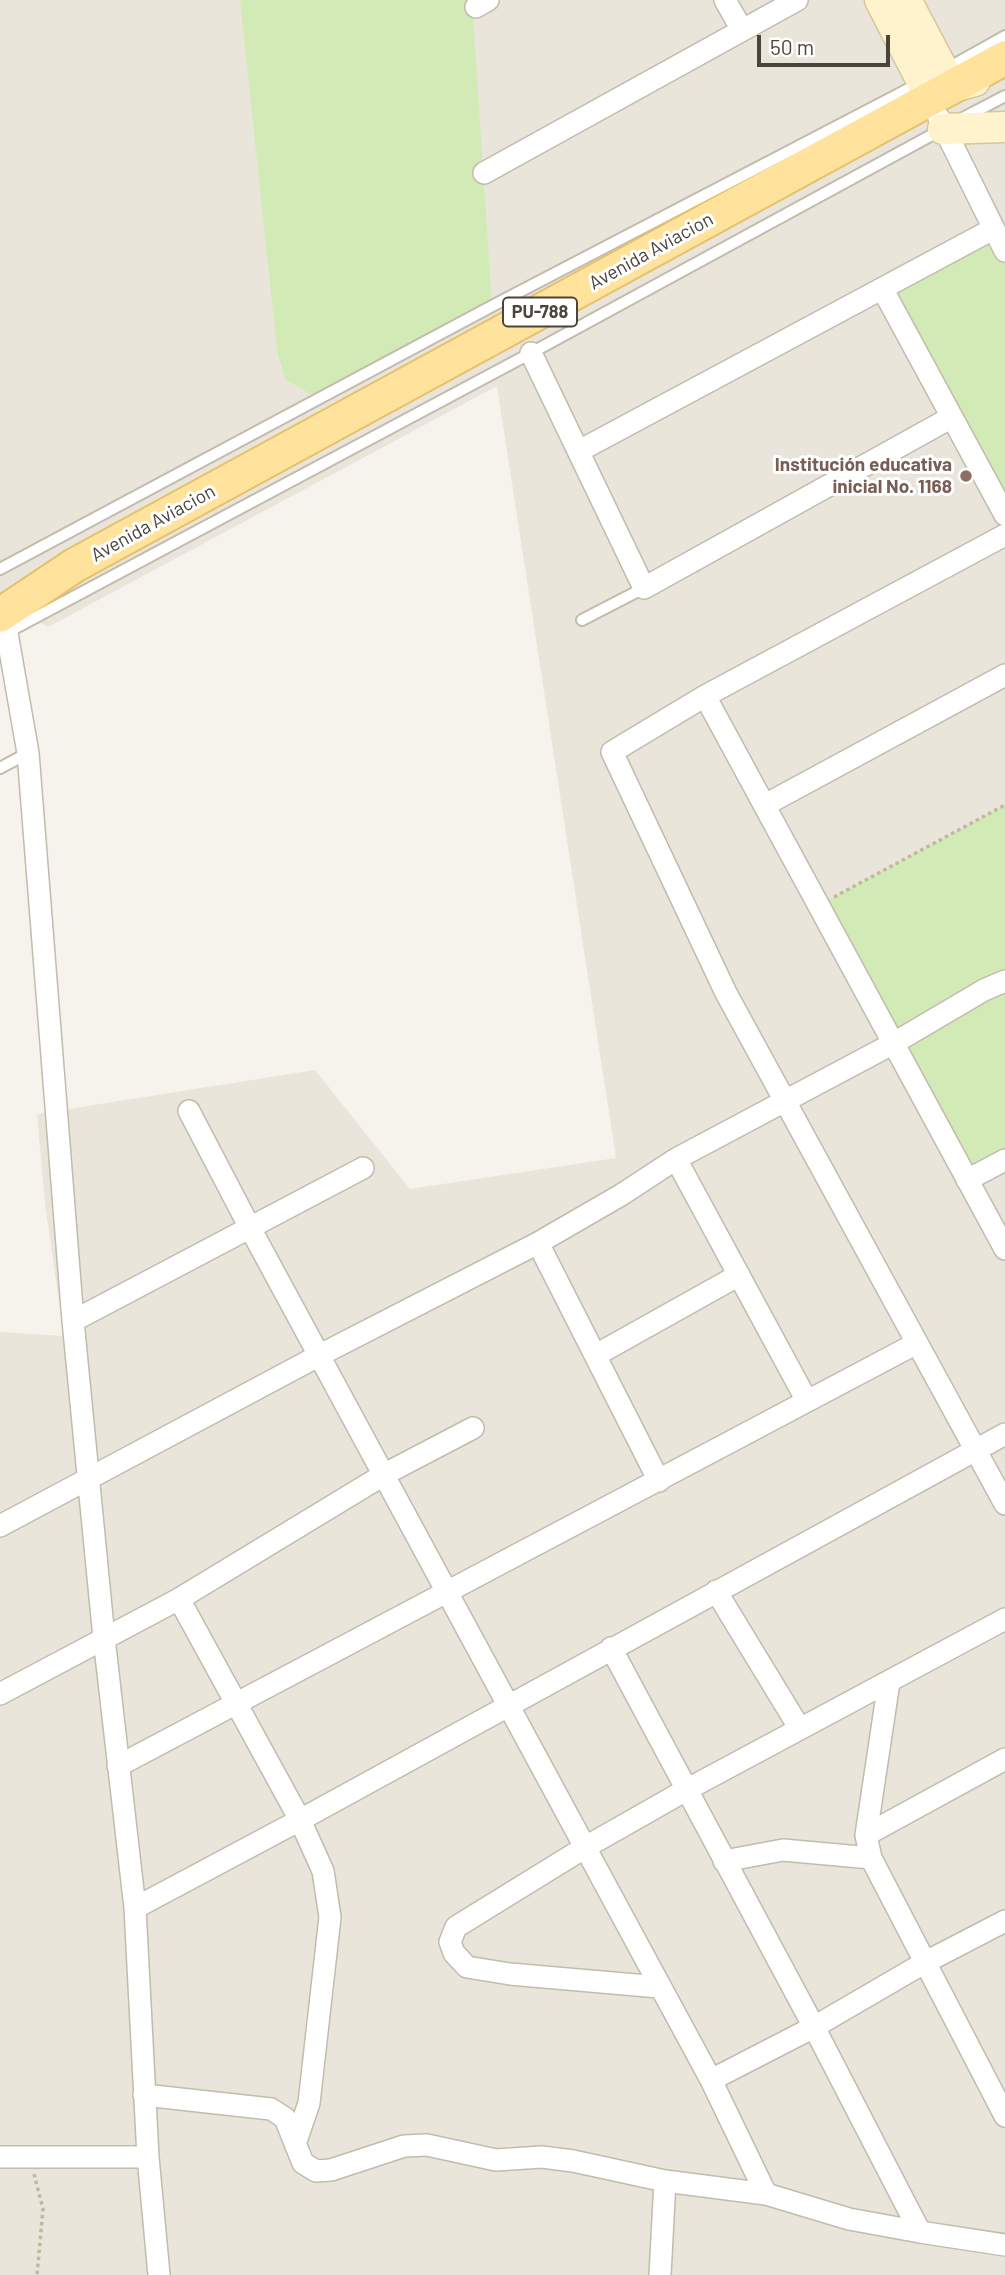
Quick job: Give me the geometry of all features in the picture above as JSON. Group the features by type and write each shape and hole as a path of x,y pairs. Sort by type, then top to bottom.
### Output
{"main road":[{"name":"Avenida Aviacion","path":"1,617 75,565 1005,58"}],"street":[{"path":"725,0 742,30"},
{"path":"484,173 797,0"},
{"path":"880,0 938,93 1005,127"},
{"path":"906,0 938,93 993,229 1005,251"},
{"path":"938,93 1005,74"},
{"path":"579,452 993,229"},
{"path":"883,290 1005,515"},
{"path":"531,353 644,588 952,417"},
{"path":"1005,535 705,696 612,752 726,993 1005,1504"},
{"path":"1,617 28,753 73,1321 104,1638 135,1908 148,2157 159,2275"},
{"path":"765,805 1005,675"},
{"path":"705,696 1005,1250"},
{"path":"0,1526 320,1355 538,1243 676,1159 1005,981"},
{"path":"189,1111 711,2080 766,2194"},
{"path":"676,1159 807,1401"},
{"path":"967,1180 1005,1160"},
{"path":"73,1321 363,1168"},
{"path":"538,1243 659,1481"},
{"path":"596,1355 739,1275"},
{"path":"118,1766 917,1343"},
{"path":"0,1694 179,1599 385,1475 473,1428"},
{"path":"135,1908 1005,1434"},
{"path":"716,1591 800,1729"},
{"path":"179,1599 300,1820 323,1871 330,1917 309,2103 295,2144"},
{"path":"659,1987 467,1967 454,1954 450,1942 456,1927 584,1848 686,1790 1005,1619"},
{"path":"611,1648 814,2027 920,2232"},
{"path":"889,1682 866,1835 871,1858 924,1963 996,2080 1005,2116"},
{"path":"866,1835 1005,1759"},
{"path":"724,1861 783,1850 871,1858"},
{"path":"711,2080 814,2027 924,1963 1005,1921"},
{"path":"144,2095 271,2109 285,2118 303,2163 316,2171 331,2170 404,2146 427,2146 496,2160 542,2157 665,2181 766,2194 849,2219 1005,2245"},
{"path":"0,2157 148,2157"},
{"path":"660,2275 665,2181"}],"lane":[{"path":"1,617 531,353 938,93 1005,36"},
{"path":"0,569 481,311 938,93 1005,96"},
{"path":"582,620 644,588"},
{"path":"0,768 28,753"}],"path":[{"path":"819,905 1005,805"},
{"path":"30,2159 43,2209 37,2275"}],"shaded area":[{"path":"0,0 1005,0 1005,2275 0,2275 0,1332 64,1336 45,1204 37,1114 315,1070 410,1189 616,1158 497,386 48,627 0,598"}],"green space":[{"path":"240,0 472,0 492,306 324,402 285,379 277,350"},
{"path":"993,229 1005,251 1005,515 883,290"},
{"path":"1005,805 1005,1160 967,1180 819,905"}],"place":[{"name":"Institución educativa inicial No. 1168","path":"966,476"}]}
